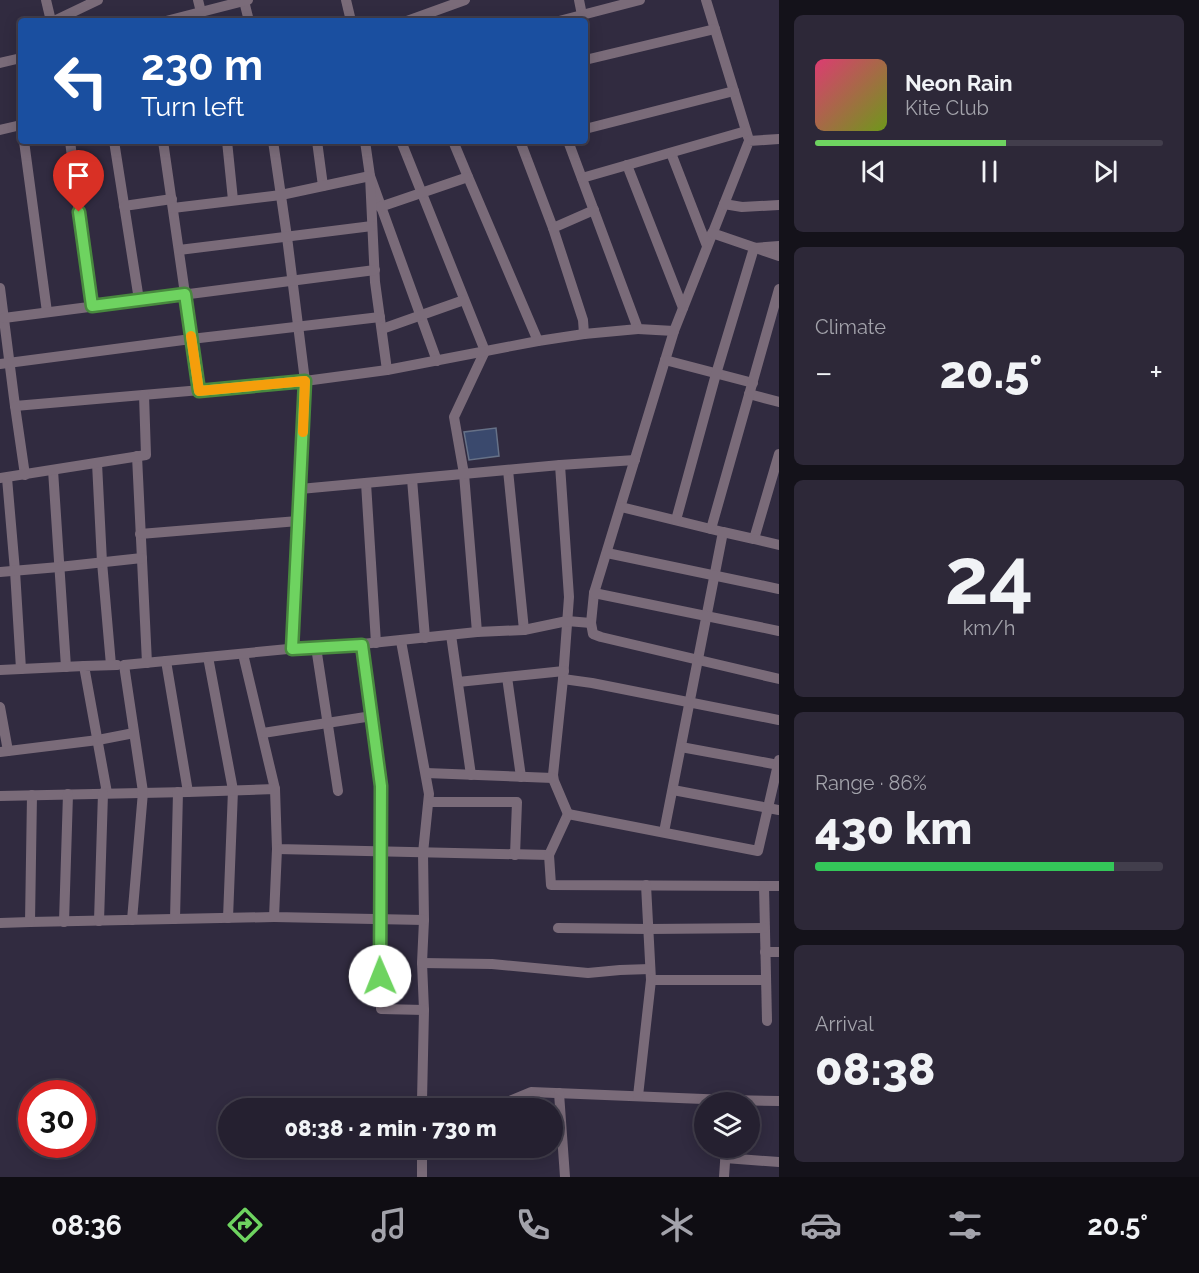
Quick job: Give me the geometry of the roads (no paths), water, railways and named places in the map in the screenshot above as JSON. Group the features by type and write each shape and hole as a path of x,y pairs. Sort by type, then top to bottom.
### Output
{"street":[{"path":"46,0 52,18"},
{"path":"59,18 98,0"},
{"path":"198,0 201,12"},
{"path":"178,18 246,0 249,18"},
{"path":"346,0 350,18"},
{"path":"414,18 447,3 465,0"},
{"path":"579,0 582,15"},
{"path":"570,18 640,0"},
{"path":"706,0 747,136 724,204 674,331 594,593 591,623 593,634 601,637 779,679"},
{"path":"588,59 715,29"},
{"path":"0,63 18,59"},
{"path":"588,128 734,91"},
{"path":"0,130 18,126"},
{"path":"582,178 671,153 747,136 779,139"},
{"path":"24,144 47,312"},
{"path":"70,144 92,306"},
{"path":"114,144 139,300"},
{"path":"163,144 199,391"},
{"path":"227,144 233,200"},
{"path":"273,144 305,381 292,649"},
{"path":"317,144 323,186"},
{"path":"365,144 370,176 375,270 387,370"},
{"path":"401,144 485,351 454,417 464,474 477,632"},
{"path":"454,144 538,341"},
{"path":"521,144 553,228 583,320 584,334"},
{"path":"569,144 638,329"},
{"path":"671,153 707,246"},
{"path":"627,165 683,309"},
{"path":"124,206 281,195 370,176"},
{"path":"370,176 437,361"},
{"path":"380,207 468,177"},
{"path":"724,204 741,207 779,205"},
{"path":"553,228 594,210"},
{"path":"179,250 372,226"},
{"path":"712,233 779,256"},
{"path":"754,248 779,246"},
{"path":"676,520 754,248"},
{"path":"4,318 375,270"},
{"path":"0,288 4,318 5,364 15,406 25,475"},
{"path":"711,529 779,289"},
{"path":"5,364 298,327 381,323 420,316 464,300"},
{"path":"15,406 305,381 387,370 584,334 638,329 674,331"},
{"path":"665,360 716,374 779,402"},
{"path":"21,669 15,571 4,478 146,455 144,395"},
{"path":"753,539 779,454"},
{"path":"137,456 147,663"},
{"path":"300,489 635,460"},
{"path":"97,463 102,562 111,665"},
{"path":"560,465 569,597 553,778 568,814 549,855 551,885 779,886"},
{"path":"53,470 66,667"},
{"path":"508,470 524,630"},
{"path":"412,479 425,638"},
{"path":"366,483 376,643"},
{"path":"621,507 779,545"},
{"path":"140,534 298,521"},
{"path":"664,832 723,532"},
{"path":"607,553 779,589"},
{"path":"0,572 142,558"},
{"path":"594,593 779,631"},
{"path":"0,670 124,665 292,649 362,645 477,632 524,630 567,621 591,623"},
{"path":"451,635 471,775"},
{"path":"401,640 429,794 423,853 422,1098"},
{"path":"362,645 381,786 379,919 381,1009 424,1010"},
{"path":"316,647 338,791"},
{"path":"243,654 275,789 277,849 273,917"},
{"path":"208,657 233,790 228,918"},
{"path":"166,661 183,792 175,919"},
{"path":"124,665 143,792 132,920"},
{"path":"84,666 105,793 99,921"},
{"path":"458,682 563,675 592,683 779,720"},
{"path":"507,677 521,777"},
{"path":"0,707 4,752 134,733"},
{"path":"263,733 372,716"},
{"path":"568,814 758,850 773,809 779,763 681,747"},
{"path":"426,773 553,778"},
{"path":"0,796 275,789"},
{"path":"673,790 773,809"},
{"path":"64,922 68,794"},
{"path":"30,922 32,795"},
{"path":"429,802 517,802 515,855"},
{"path":"277,849 549,855"},
{"path":"638,1096 650,974 646,885"},
{"path":"764,886 767,1020"},
{"path":"0,923 273,917 424,920"},
{"path":"558,928 764,928"},
{"path":"765,952 779,952"},
{"path":"422,963 492,964 588,973 620,970 650,974 765,980"},
{"path":"517,1098 531,1092 694,1099"},
{"path":"559,1093 564,1177"},
{"path":"760,1101 779,1101"},
{"path":"422,1158 422,1177"},
{"path":"724,1177 725,1158"},
{"path":"755,1158 779,1162"}]}
